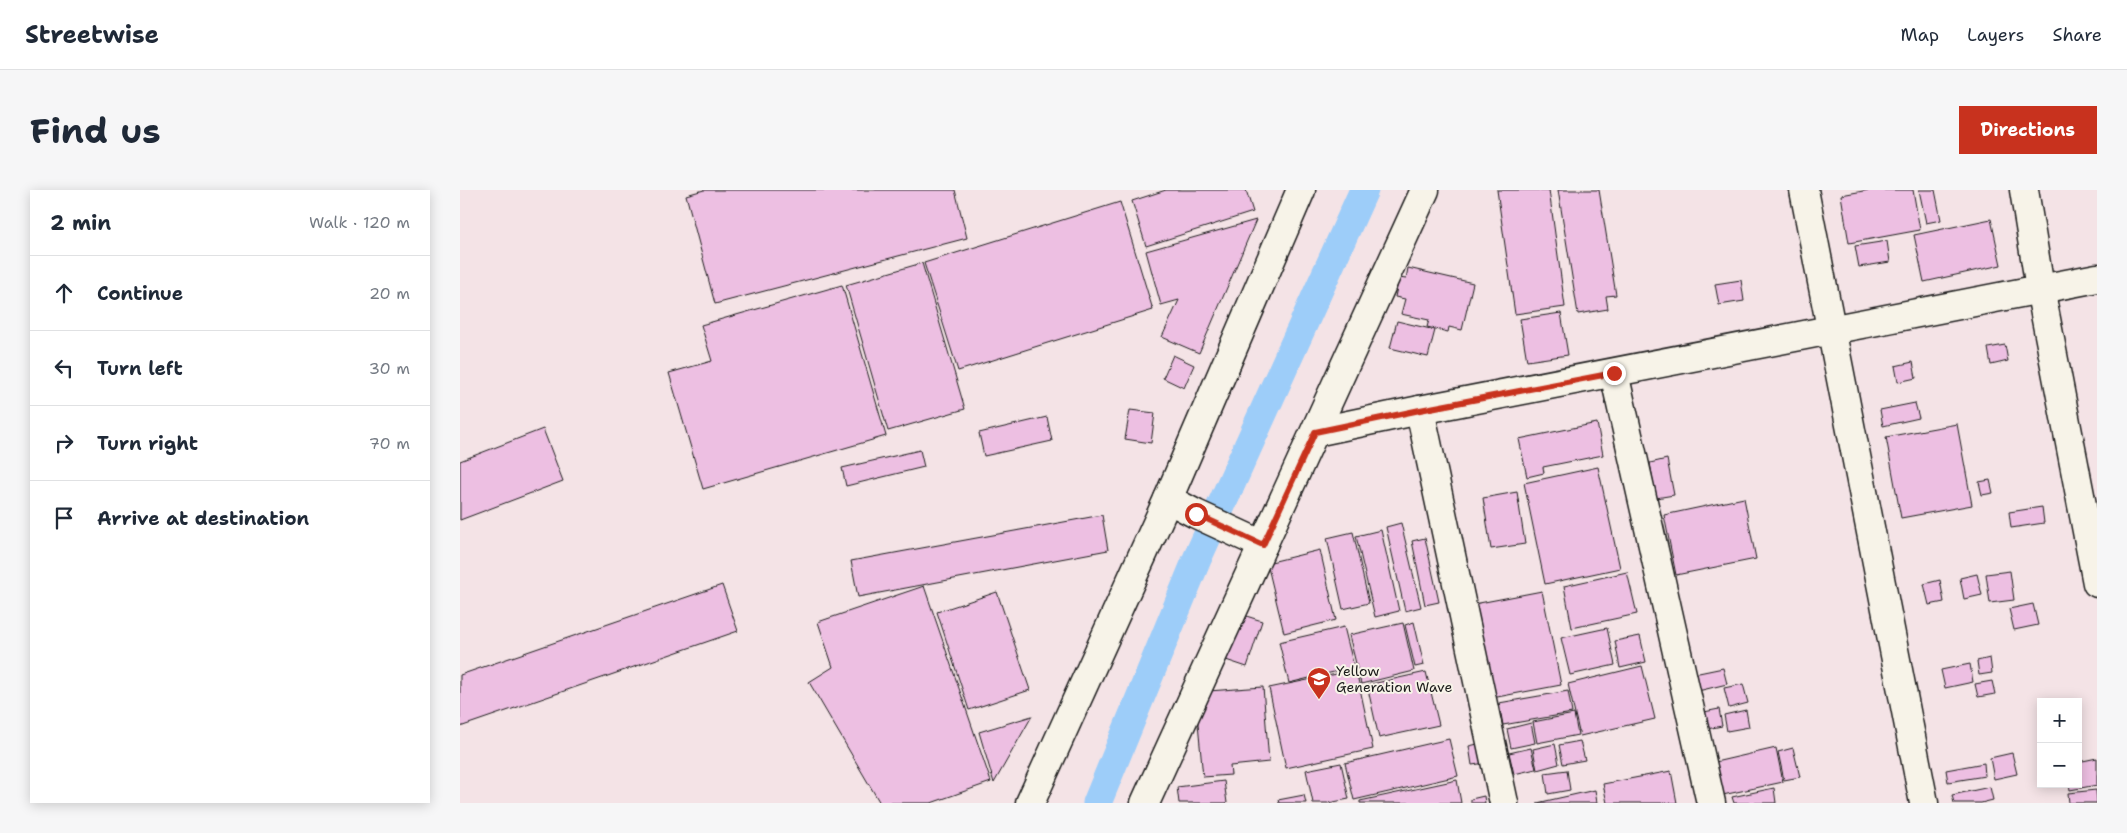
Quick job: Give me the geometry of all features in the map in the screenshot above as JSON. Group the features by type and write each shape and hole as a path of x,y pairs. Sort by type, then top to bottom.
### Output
{"street":[{"path":"1030,803 1168,499 1301,190"},
{"path":"1145,803 1255,542 1315,432 1425,190"},
{"path":"1804,190 1924,803"},
{"path":"2024,190 2040,288 2097,583"},
{"path":"1315,432 2097,278"},
{"path":"1614,373 1711,803"},
{"path":"1420,410 1504,803"},
{"path":"1168,499 1255,542"}],"building":[{"path":"704,190 955,190 967,238 715,304 686,195"},
{"path":"1166,190 1246,190 1253,212 1146,246 1132,201"},
{"path":"1497,190 1549,190 1565,307 1515,314"},
{"path":"1558,190 1599,190 1616,295 1606,296 1608,309 1578,314"},
{"path":"1869,190 1913,190 1920,230 1849,243 1841,195"},
{"path":"1919,190 1935,190 1941,220 1926,223"},
{"path":"1120,202 1153,310 958,371 924,263"},
{"path":"1991,219 2001,265 1924,282 1914,235"},
{"path":"1256,220 1199,353 1162,337 1179,300 1161,305 1146,251"},
{"path":"1887,241 1890,262 1859,267 1855,246"},
{"path":"922,263 965,409 888,431 846,285"},
{"path":"1408,268 1473,283 1462,330 1449,327 1448,332 1427,327 1429,320 1401,314 1405,299 1395,297 1399,278 1406,279"},
{"path":"1741,280 1744,301 1719,305 1715,284"},
{"path":"842,285 886,436 703,489 669,373 712,361 701,325"},
{"path":"1561,313 1568,355 1527,361 1520,319"},
{"path":"1397,321 1435,330 1428,357 1390,348"},
{"path":"2005,345 2008,361 1991,365 1988,348"},
{"path":"1173,355 1194,365 1184,388 1163,378"},
{"path":"1913,362 1916,378 1898,382 1895,366"},
{"path":"1915,403 1919,418 1883,426 1880,410"},
{"path":"1130,410 1155,413 1151,443 1125,439"},
{"path":"1047,417 1052,441 984,456 979,433"},
{"path":"1597,423 1603,455 1543,467 1544,473 1527,477 1519,439"},
{"path":"1957,424 1972,505 1901,518 1886,437"},
{"path":"543,429 563,481 460,520 460,461"},
{"path":"920,450 924,467 846,486 842,468"},
{"path":"1667,459 1674,495 1656,498 1650,463"},
{"path":"1598,467 1620,568 1545,584 1524,483"},
{"path":"1990,480 1993,493 1982,495 1979,482"},
{"path":"1517,492 1525,544 1491,549 1483,498"},
{"path":"1744,498 1756,559 1676,575 1664,515"},
{"path":"2042,507 2044,523 2011,528 2009,512"},
{"path":"1102,515 1108,550 858,597 851,561"},
{"path":"1401,523 1421,607 1405,611 1386,527"},
{"path":"1381,530 1399,611 1375,617 1356,536"},
{"path":"1353,532 1369,603 1343,609 1327,538"},
{"path":"1425,538 1439,602 1425,605 1412,541"},
{"path":"1320,550 1336,620 1284,633 1267,563"},
{"path":"2010,571 2014,600 1990,603 1986,574"},
{"path":"1627,572 1637,614 1572,628 1564,586"},
{"path":"1977,574 1982,595 1964,599 1960,578"},
{"path":"1940,580 1944,602 1929,605 1924,584"},
{"path":"722,585 738,631 460,727 460,675"},
{"path":"924,586 991,782 931,803 880,803 809,682 833,667 818,622"},
{"path":"1542,591 1561,685 1492,698 1474,604"},
{"path":"997,592 1030,690 969,710 937,612"},
{"path":"2033,604 2038,625 2014,630 2009,609"},
{"path":"1240,614 1262,621 1247,667 1226,660"},
{"path":"1414,622 1424,665 1415,667 1405,625"},
{"path":"1403,623 1414,671 1361,684 1349,635"},
{"path":"1344,627 1354,667 1289,683 1279,642"},
{"path":"1607,628 1615,665 1570,675 1561,638"},
{"path":"1640,636 1646,662 1620,668 1615,641"},
{"path":"1990,658 1992,673 1979,675 1977,661"},
{"path":"1970,664 1973,682 1945,688 1941,670"},
{"path":"1642,666 1655,719 1580,736 1568,684"},
{"path":"1723,668 1727,684 1698,691 1694,674"},
{"path":"1356,670 1373,749 1286,768 1269,688"},
{"path":"1426,672 1439,725 1379,738 1367,685"},
{"path":"1992,681 1995,694 1978,697 1975,684"},
{"path":"1743,684 1748,703 1729,708 1724,688"},
{"path":"1263,687 1269,762 1230,766 1231,775 1203,777 1195,692"},
{"path":"1568,691 1572,713 1503,725 1499,703"},
{"path":"1719,709 1722,726 1707,729 1704,712"},
{"path":"1746,710 1749,727 1727,731 1724,715"},
{"path":"1574,714 1578,735 1537,743 1533,722"},
{"path":"1032,716 994,783 979,732"},
{"path":"1531,723 1535,743 1511,748 1507,729"},
{"path":"1449,739 1458,776 1354,800 1345,763"},
{"path":"1580,741 1585,760 1563,764 1559,745"},
{"path":"1482,743 1486,763 1472,765 1469,746"},
{"path":"1555,744 1559,764 1537,770 1533,749"},
{"path":"1531,748 1536,769 1514,774 1509,753"},
{"path":"1776,748 1783,782 1718,796 1711,763"},
{"path":"1793,748 1800,777 1784,780 1778,752"},
{"path":"2012,753 2017,774 1994,779 1990,758"},
{"path":"2097,758 2097,785 2082,788 2082,761"},
{"path":"1341,763 1349,799 1328,803 1313,803 1306,770"},
{"path":"1984,763 1985,776 1948,782 1946,770"},
{"path":"1567,770 1570,790 1548,794 1545,773"},
{"path":"1671,771 1677,803 1607,803 1603,784"},
{"path":"1457,780 1461,803 1360,803 1360,801"},
{"path":"1224,781 1227,803 1179,803 1177,787"},
{"path":"1990,787 1993,800 1981,803 1954,803 1952,795"},
{"path":"1774,788 1776,803 1734,803 1732,797"},
{"path":"1595,790 1597,803 1537,803"},
{"path":"2096,790 2097,803 2069,803 2068,793"},
{"path":"1304,795 1306,803 1279,803 1278,800"},
{"path":"1484,796 1485,803 1471,803 1471,799"}],"waterway":[{"path":"1097,803 1197,559 1364,190"}],"place":[{"name":"Yellow Generation Wave","path":"1319,700"}],"route":[{"path":"1196,514 1263,545 1315,432 1614,373"}]}
